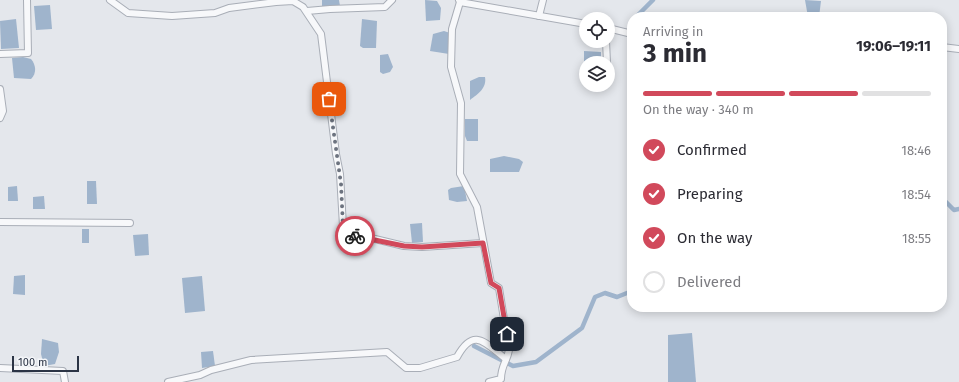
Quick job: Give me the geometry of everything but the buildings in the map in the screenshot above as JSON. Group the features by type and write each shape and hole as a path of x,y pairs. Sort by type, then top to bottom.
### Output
{"street":[{"path":"0,54 28,52 27,0"},
{"path":"110,0 128,12 172,16 214,13 228,8 293,1 307,11 321,34 336,154 340,174 343,226 346,232 404,246 422,247 483,243"},
{"path":"307,11 385,7 392,0"},
{"path":"539,16 542,0"},
{"path":"489,382 501,379 501,368 508,357 509,350 499,288 491,283 477,207 460,174 461,103 452,67 452,29 460,1 579,23"},
{"path":"615,30 627,33"},
{"path":"947,48 959,49"},
{"path":"0,89 3,111 0,118"},
{"path":"0,222 130,224"},
{"path":"168,382 200,375 211,370 251,360 387,352 406,368 420,368 457,357 463,345 473,339 479,340 506,360"},
{"path":"0,368 63,371 65,382"}],"water":[{"path":"322,0 339,0 340,6 322,7"},
{"path":"425,0 437,1 441,8 440,20 426,21"},
{"path":"805,0 821,1 820,12 807,12"},
{"path":"50,5 52,29 36,30 34,6"},
{"path":"16,19 19,48 1,49 0,21"},
{"path":"362,19 377,21 376,48 363,48 360,46"},
{"path":"444,31 450,33 449,54 430,51 433,34"},
{"path":"584,51 601,52 601,56 584,56"},
{"path":"388,54 393,67 390,72 383,74 380,72 380,55"},
{"path":"23,57 31,59 34,64 35,72 31,79 14,78 12,58"},
{"path":"479,77 485,77 485,84 483,88 470,100 470,81"},
{"path":"465,119 478,119 478,141 467,141 465,136"},
{"path":"504,156 519,159 523,162 519,172 490,172 490,159"},
{"path":"87,181 96,181 97,204 87,204"},
{"path":"17,186 18,201 8,201 8,187"},
{"path":"464,186 467,201 457,202 449,200 448,190 451,188"},
{"path":"44,196 45,209 33,209 33,197"},
{"path":"422,223 423,242 412,243 410,224"},
{"path":"82,229 89,229 89,243 82,243"},
{"path":"148,234 149,255 135,256 133,235"},
{"path":"25,275 25,295 13,294 14,276"},
{"path":"202,276 205,311 185,313 182,278"},
{"path":"692,333 696,382 668,382 668,335"},
{"path":"42,339 58,343 59,352 55,364 44,366 41,354"},
{"path":"213,351 215,366 202,368 201,352"}],"waterway":[{"path":"641,12 653,0"},
{"path":"947,203 954,210 959,209"},
{"path":"474,346 513,366 536,362 582,328 595,297 605,293 617,297 627,293"}],"way so far":[{"path":"329,99 340,174 343,226 346,232 355,236"}],"route":[{"path":"355,236 404,246 422,247 483,243 491,283 499,288 507,334"}]}
